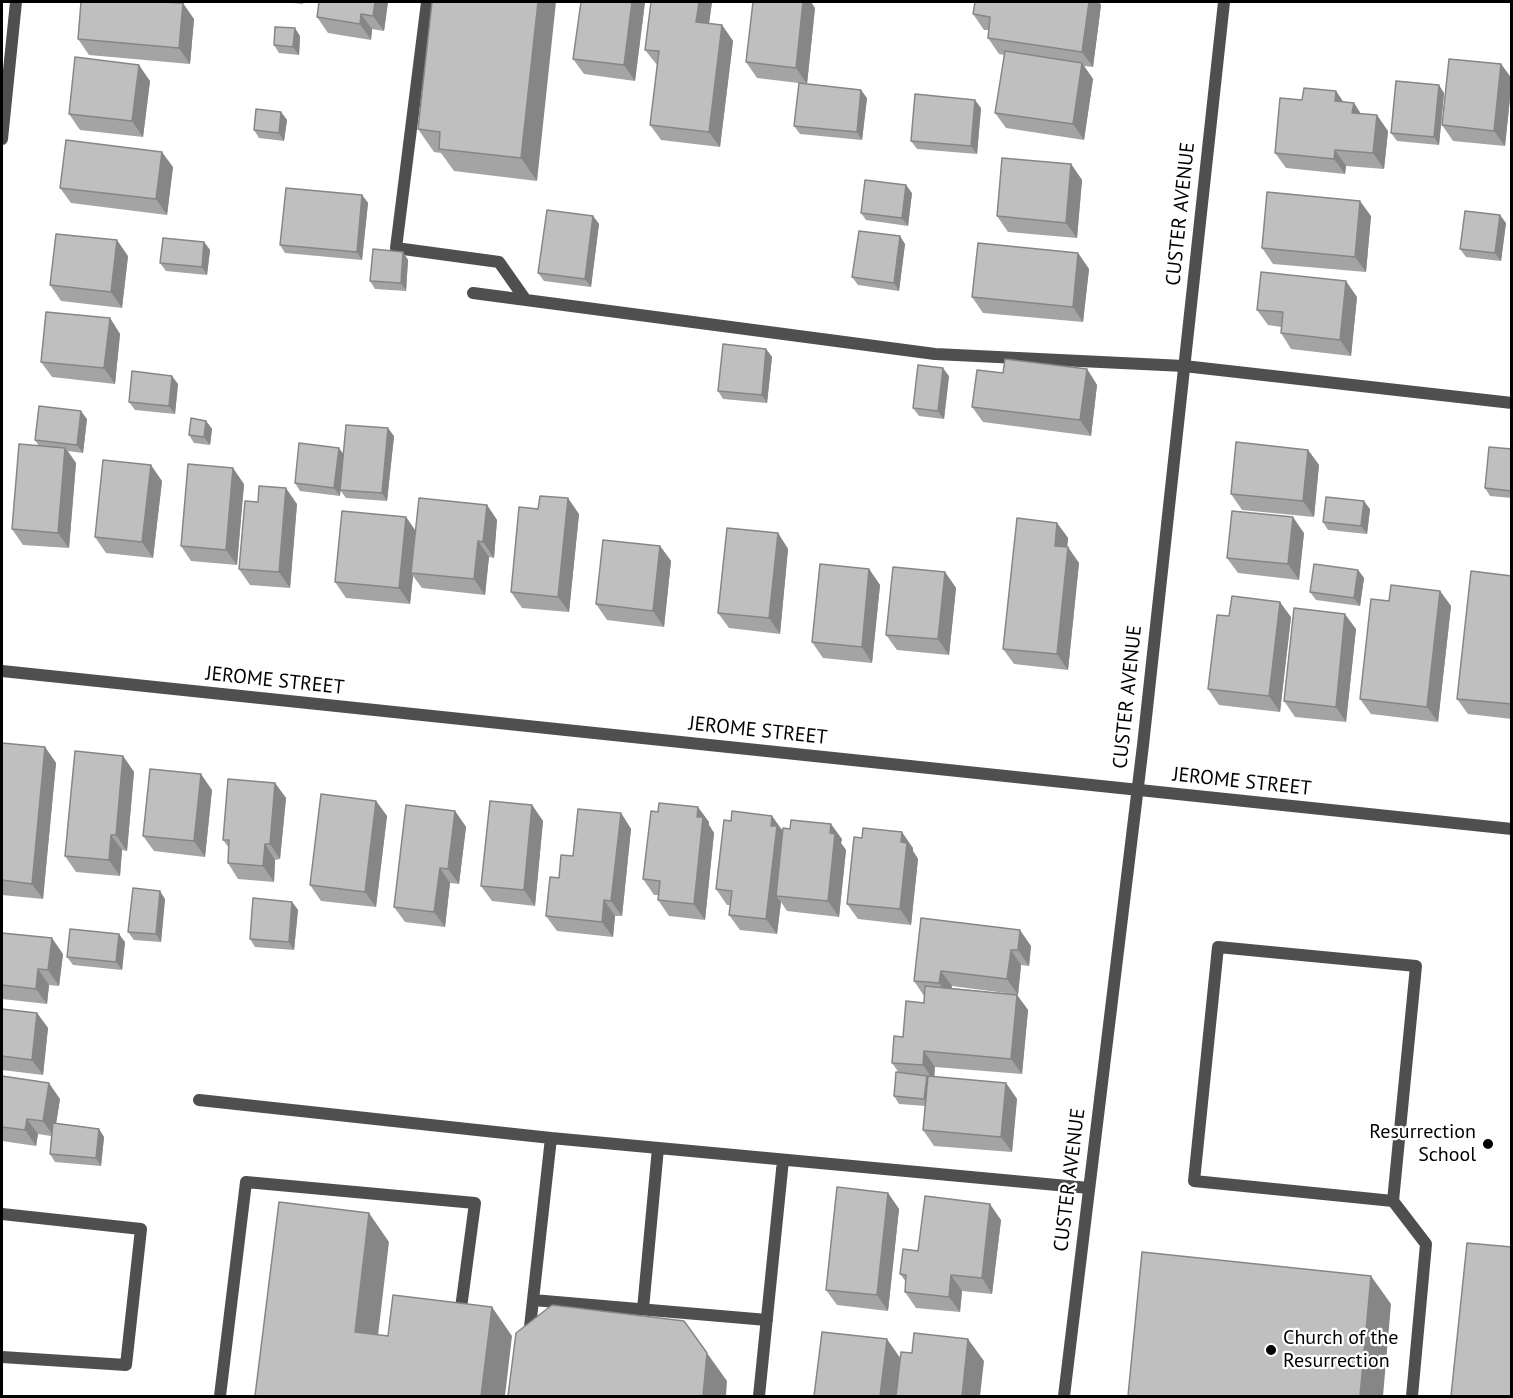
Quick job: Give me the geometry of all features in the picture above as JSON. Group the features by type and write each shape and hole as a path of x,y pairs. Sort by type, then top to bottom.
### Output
{"street":[{"path":"2,139 16,2"},
{"path":"427,2 396,248 499,262 525,299"},
{"name":"CUSTER AVENUE","path":"1064,1396 1137,792 1224,2"},
{"path":"473,293 935,354 1184,366 1512,403"},
{"name":"JEROME STREET","path":"2,671 1137,792 1512,829"},
{"path":"1393,1201 1194,1181 1218,947 1416,966 1393,1201 1426,1244 1412,1396"},
{"path":"199,1100 551,1138 1089,1188"},
{"path":"527,1354 551,1138"},
{"path":"643,1309 658,1148"},
{"path":"759,1396 783,1160"},
{"path":"220,1396 246,1182 474,1203 461,1308"},
{"path":"2,1214 141,1229 126,1365 2,1357"},
{"path":"533,1300 767,1320"}],"building":[{"path":"81,2 183,3 179,48 78,39"},
{"path":"319,2 375,2 373,16 361,14 360,24 317,17"},
{"path":"432,2 538,2 521,158 439,149 440,132 418,129"},
{"path":"581,2 632,2 624,65 573,59"},
{"path":"651,2 699,2 696,22 722,25 709,132 650,125 659,51 645,50"},
{"path":"753,2 803,2 796,68 746,62"},
{"path":"975,2 1089,2 1082,52 988,38 990,17 973,14"},
{"path":"275,27 295,28 293,47 274,45"},
{"path":"1005,51 1082,63 1073,124 995,113"},
{"path":"75,57 139,65 132,121 69,114"},
{"path":"1449,59 1501,64 1494,131 1442,125"},
{"path":"1396,81 1439,85 1434,137 1391,133"},
{"path":"799,83 861,90 857,132 794,126"},
{"path":"1304,88 1336,91 1335,101 1354,103 1352,113 1377,115 1373,153 1335,150 1334,159 1275,153 1280,98 1302,100"},
{"path":"915,94 975,100 971,146 911,141"},
{"path":"256,109 281,112 279,133 254,130"},
{"path":"66,140 162,152 156,199 60,188"},
{"path":"1002,158 1071,164 1066,223 997,216"},
{"path":"865,180 906,185 902,218 861,213"},
{"path":"286,188 362,195 357,252 280,245"},
{"path":"1267,192 1360,201 1355,257 1262,248"},
{"path":"547,210 593,216 585,279 538,273"},
{"path":"1465,211 1500,215 1495,253 1460,249"},
{"path":"859,231 900,236 894,283 852,277"},
{"path":"56,234 117,240 111,292 50,285"},
{"path":"163,238 204,242 202,267 160,263"},
{"path":"978,243 1078,253 1073,307 972,297"},
{"path":"373,249 403,252 401,283 370,281"},
{"path":"1261,272 1346,281 1340,340 1281,333 1283,312 1257,310"},
{"path":"46,312 110,318 104,368 41,362"},
{"path":"723,344 766,349 762,395 718,391"},
{"path":"1005,359 1087,369 1080,420 972,407 977,370 1003,373"},
{"path":"918,365 943,368 938,411 913,408"},
{"path":"132,371 172,376 169,406 129,402"},
{"path":"39,406 81,411 77,445 35,440"},
{"path":"191,418 206,421 204,437 189,435"},
{"path":"346,425 388,428 382,493 340,490"},
{"path":"1236,442 1308,450 1303,501 1231,494"},
{"path":"299,443 339,448 334,488 295,483"},
{"path":"19,444 65,448 58,533 12,529"},
{"path":"1489,447 1512,449 1512,491 1485,488"},
{"path":"103,460 151,465 142,542 95,537"},
{"path":"188,464 233,468 226,550 181,546"},
{"path":"259,486 286,488 279,572 239,569 245,501 258,502"},
{"path":"540,496 568,498 558,597 511,592 519,507 538,509"},
{"path":"1326,497 1364,501 1361,526 1323,522"},
{"path":"419,498 487,505 483,542 478,541 474,579 411,573"},
{"path":"342,511 406,517 399,588 335,582"},
{"path":"1232,511 1293,517 1288,564 1227,558"},
{"path":"1017,518 1057,523 1055,546 1068,547 1057,654 1003,649"},
{"path":"727,528 778,533 769,618 718,613"},
{"path":"603,540 660,546 653,611 596,604"},
{"path":"820,564 869,569 862,647 812,642"},
{"path":"1314,564 1358,570 1354,598 1310,592"},
{"path":"893,567 945,572 938,639 886,635"},
{"path":"1471,571 1512,576 1512,704 1457,699"},
{"path":"1391,585 1440,591 1427,707 1360,699 1371,599 1389,601"},
{"path":"1232,596 1280,602 1269,696 1208,689 1217,615 1229,616"},
{"path":"1294,608 1345,614 1336,707 1284,701"},
{"path":"2,743 45,747 32,884 2,880"},
{"path":"75,751 123,756 116,835 111,835 109,860 65,856"},
{"path":"150,769 201,774 194,841 143,836"},
{"path":"228,779 275,783 270,844 265,844 263,866 228,863 229,840 223,840"},
{"path":"321,794 376,801 365,892 310,885"},
{"path":"490,801 532,805 524,890 481,886"},
{"path":"659,803 698,807 697,817 703,817 694,904 658,900 660,881 643,879 651,811 658,812"},
{"path":"406,805 455,811 448,869 440,868 434,912 394,907"},
{"path":"578,809 621,813 611,901 604,900 602,922 546,916 550,877 559,878 561,855 573,856"},
{"path":"732,811 772,816 771,826 777,826 766,919 729,915 732,891 716,889 724,820 731,821"},
{"path":"791,820 831,824 830,833 835,834 828,901 776,896 783,828 790,829"},
{"path":"863,828 902,832 901,842 907,843 900,909 847,904 854,837 862,838"},
{"path":"133,888 160,891 156,934 128,932"},
{"path":"253,898 292,902 289,942 250,939"},
{"path":"921,918 1020,930 1018,950 1011,950 1007,979 941,971 939,983 914,981"},
{"path":"70,929 119,934 116,962 67,957"},
{"path":"2,933 52,938 48,970 38,969 36,989 2,985"},
{"path":"925,986 1017,995 1011,1059 924,1051 923,1065 892,1063 894,1036 903,1037 906,1001 924,1003"},
{"path":"2,1009 37,1013 32,1060 2,1056"},
{"path":"896,1072 927,1076 924,1099 894,1096"},
{"path":"2,1076 49,1083 43,1121 27,1119 25,1130 2,1127"},
{"path":"928,1076 1006,1083 1001,1137 923,1130"},
{"path":"53,1123 99,1129 96,1158 50,1154"},
{"path":"837,1187 888,1193 877,1295 826,1290"},
{"path":"925,1196 990,1204 982,1278 951,1275 949,1297 905,1292 906,1275 900,1274 903,1249 918,1251"},
{"path":"279,1202 369,1213 355,1332 388,1336 393,1295 492,1307 481,1396 255,1396"},
{"path":"1467,1243 1512,1247 1512,1396 1451,1396"},
{"name":"Church of the Resurrection","path":"1142,1252 1371,1276 1360,1396 1128,1396"},
{"path":"552,1305 684,1321 707,1353 703,1396 508,1396 516,1333"},
{"path":"822,1332 887,1339 880,1396 814,1396"},
{"path":"914,1333 968,1339 962,1396 896,1396 901,1352 912,1353"}],"place":[{"name":"Resurrection School","path":"1488,1144"},
{"name":"Church of the Resurrection","path":"1271,1350"}]}
